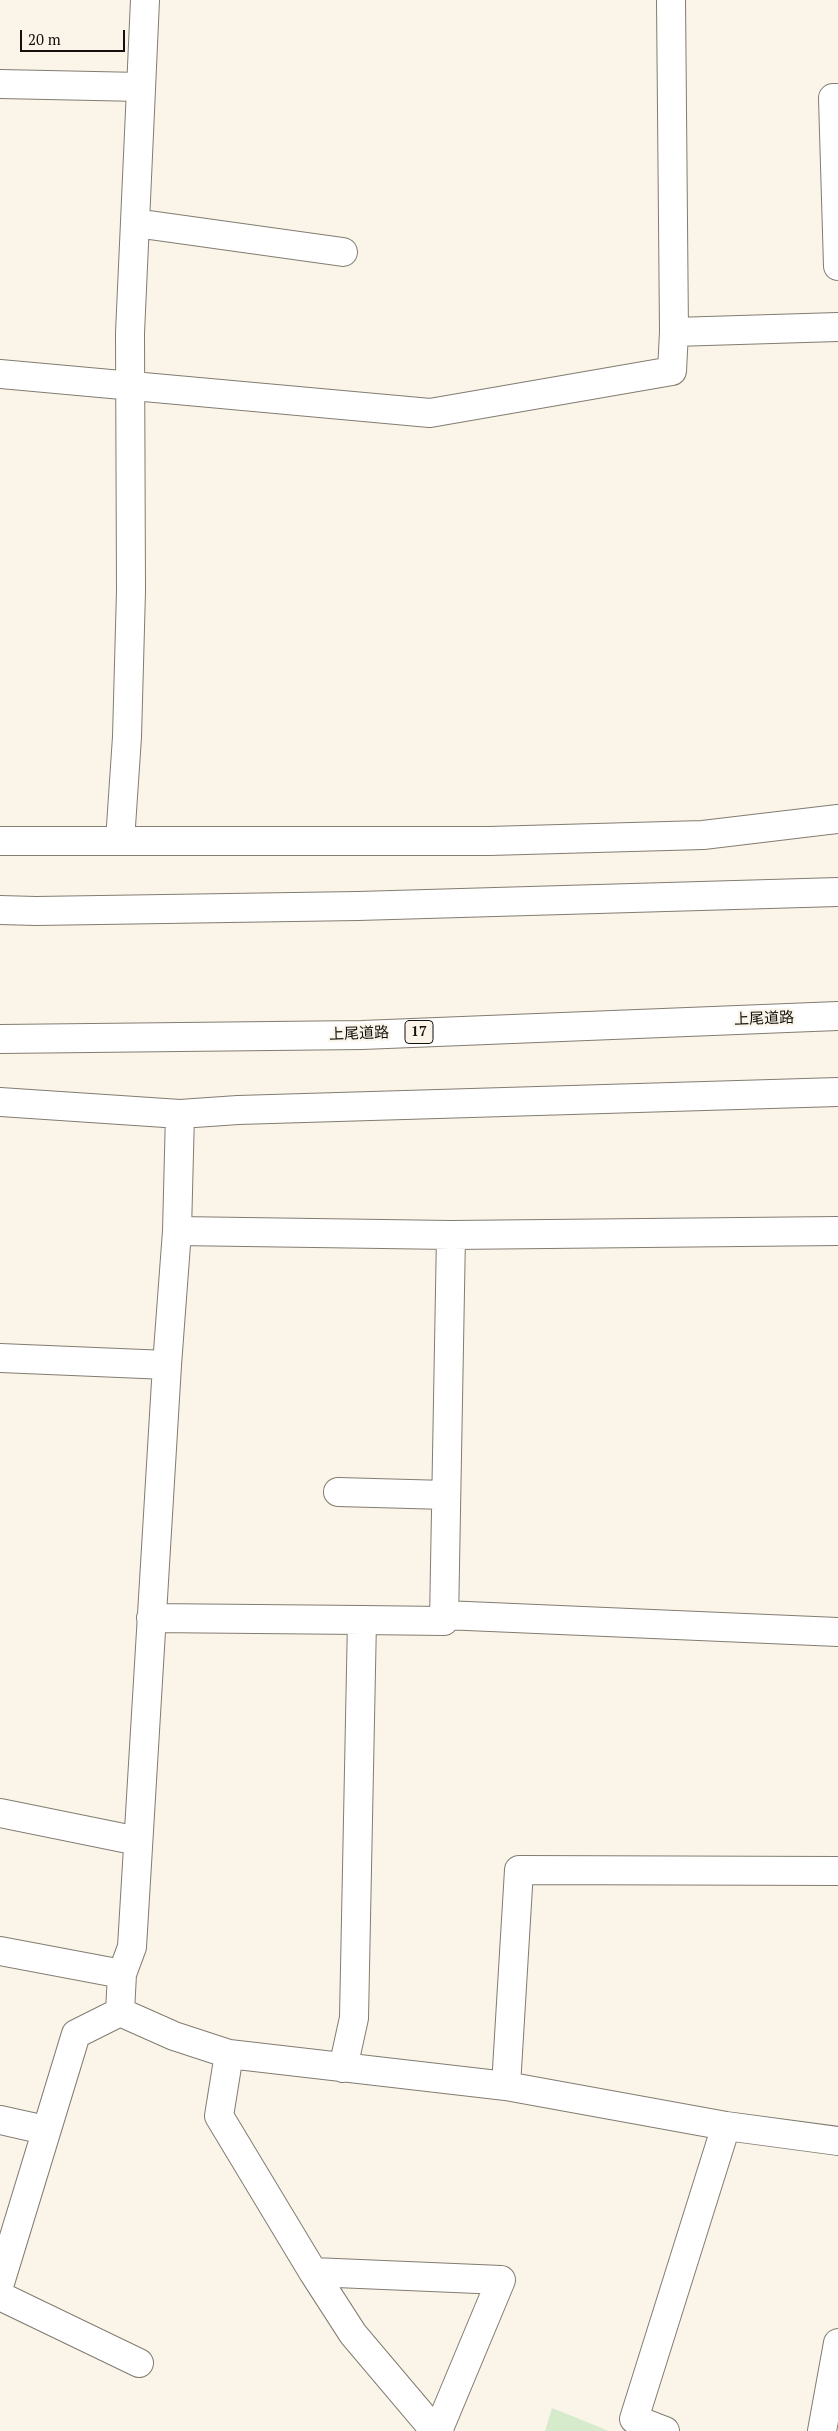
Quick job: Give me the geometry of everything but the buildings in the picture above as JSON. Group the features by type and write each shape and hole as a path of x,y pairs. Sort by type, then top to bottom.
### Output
{"main road":[{"path":"120,841 128,708 130,332 145,0"},
{"path":"0,374 430,413 672,371 674,332 671,0"},
{"path":"0,84 141,87"},
{"path":"838,98 832,98 838,266"},
{"path":"135,223 343,252"},
{"path":"674,332 838,327"},
{"path":"0,842 489,841 703,835 838,819"},
{"path":"0,910 358,906 838,892"},
{"name":"上尾道路","path":"0,1039 362,1035 838,1016"},
{"path":"0,1102 180,1114 407,1104 838,1092"},
{"path":"120,2012 122,1974 132,1947 151,1618 177,1231 180,1114"},
{"path":"177,1231 451,1235 838,1231"},
{"path":"151,1618 444,1621 451,1235"},
{"path":"0,1358 167,1365"},
{"path":"338,1492 446,1495"},
{"path":"444,1615 838,1632"},
{"path":"343,2068 354,2018 362,1620"},
{"path":"0,1813 138,1841"},
{"path":"506,2086 519,1870 838,1871"},
{"path":"0,1951 122,1974"},
{"path":"120,2012 174,2036 229,2054 506,2086 726,2126 838,2141"},
{"path":"1,2271 76,2034 120,2012"},
{"path":"229,2054 219,2116 313,2272 353,2334 437,2431 501,2280 313,2272"},
{"path":"0,2120 45,2130"},
{"path":"665,2431 634,2419 726,2126"},
{"path":"0,2296 139,2364"},
{"path":"822,2431 838,2343"}],"green space":[{"path":"552,2408 609,2431 545,2431"}]}
